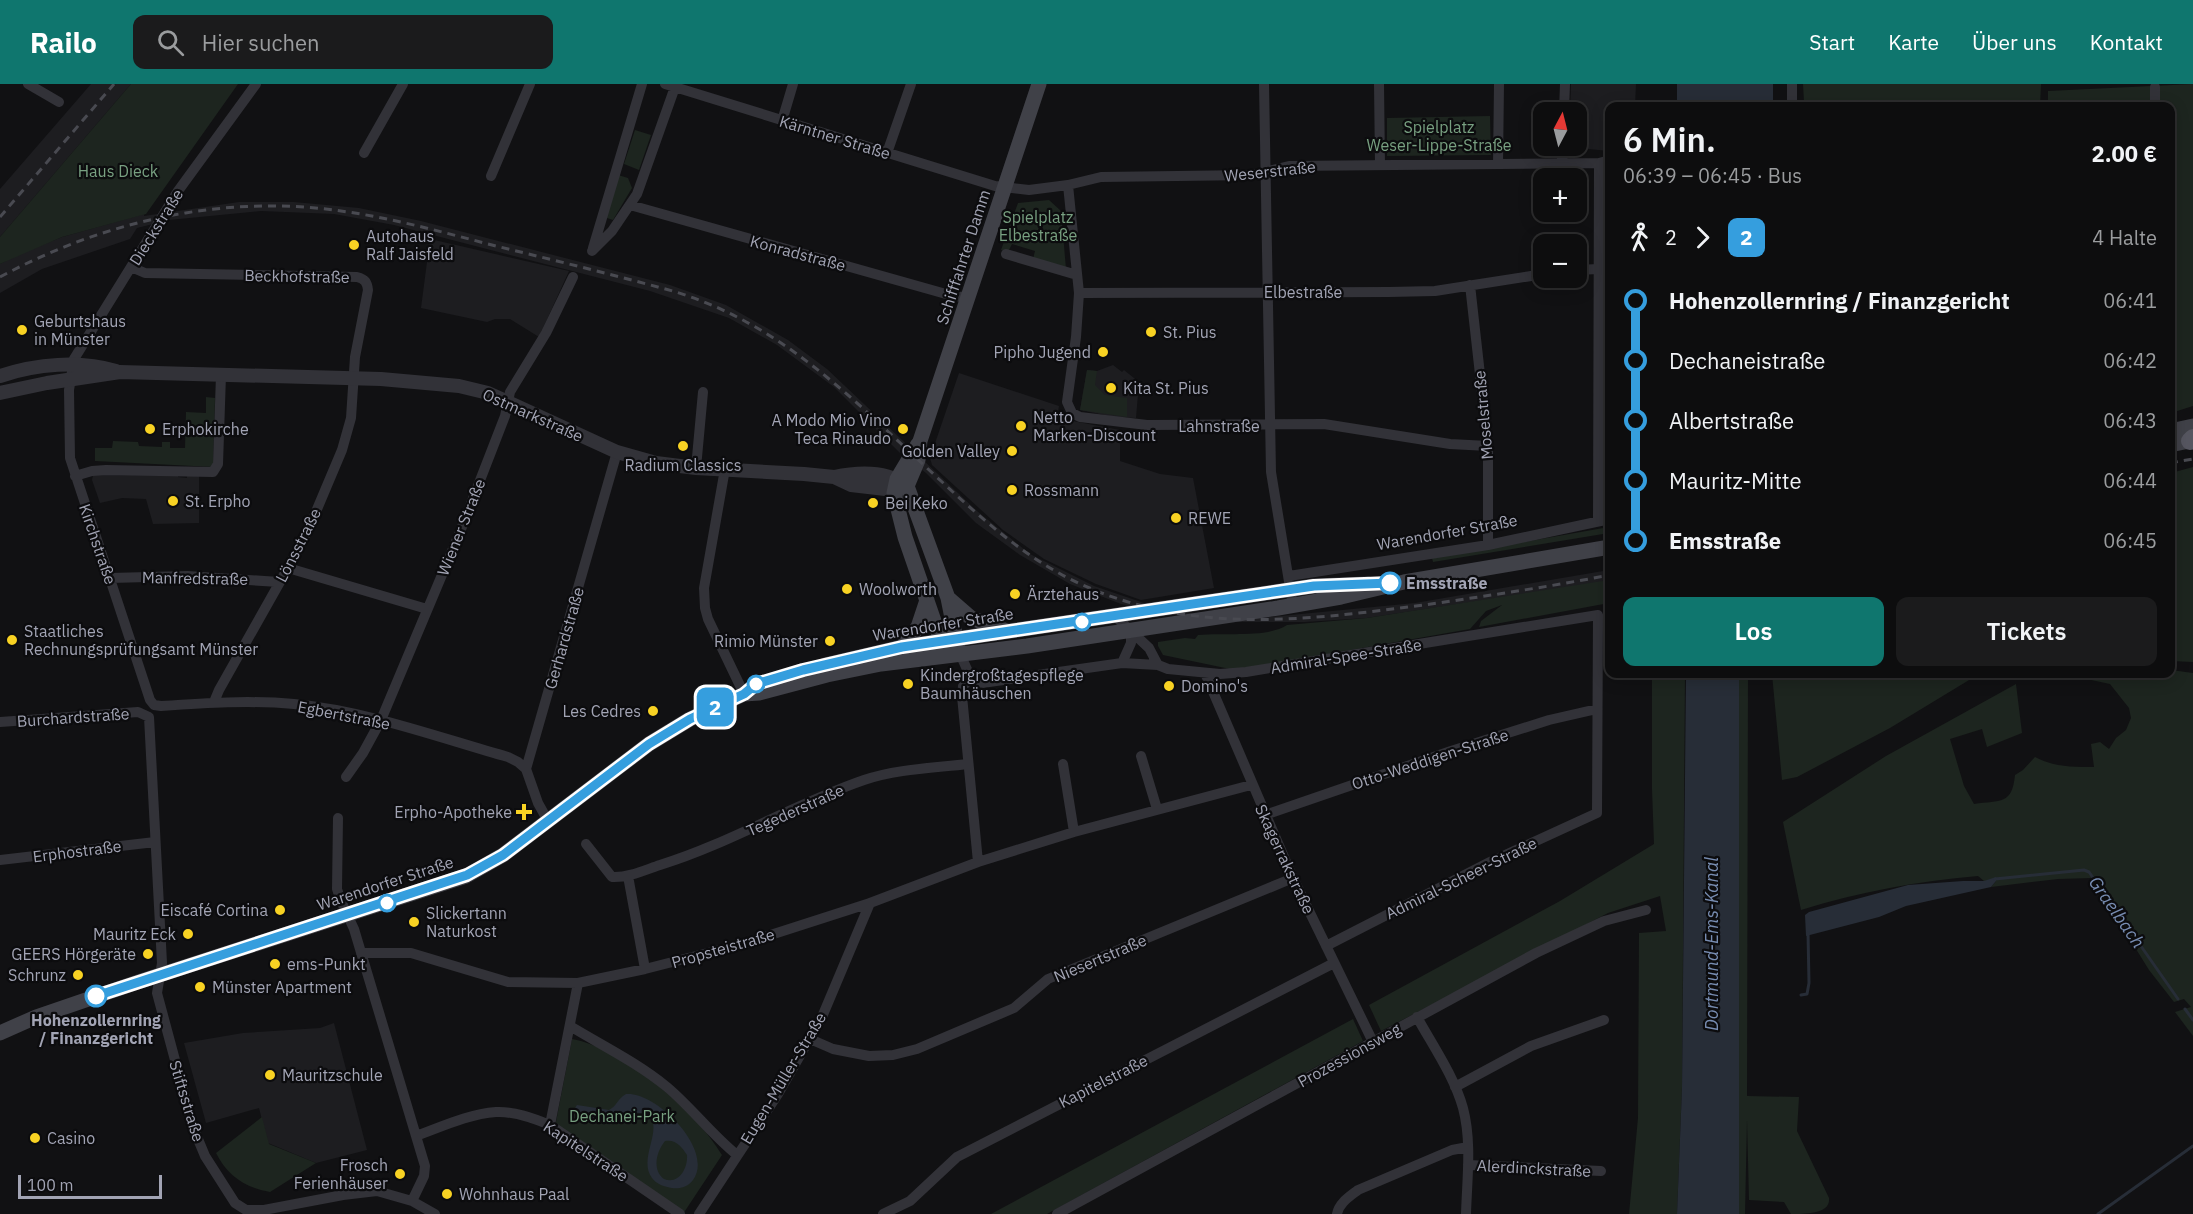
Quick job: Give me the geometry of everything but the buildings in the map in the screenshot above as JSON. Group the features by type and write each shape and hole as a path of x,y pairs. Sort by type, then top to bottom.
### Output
{"main road":[{"name":"Schifffahrter Damm","path":"899,485 914,448 920,441 1040,84"},
{"path":"2175,432 2192,436"},
{"path":"2175,443 2192,436"},
{"path":"899,485 948,598 953,645"},
{"path":"899,485 904,537 927,600 953,645"},
{"name":"Warendorfer Straße","path":"0,1033 36,1017 159,975 467,875 503,855 649,744 690,719 744,694 756,684 803,670 902,647 1131,631 1293,606 1404,582 1605,548"},
{"name":"Warendorfer Straße","path":"744,694 759,693 1010,632 1116,616 1290,583 1314,586 1404,582"},
{"path":"948,598 970,618 1010,632"},
{"path":"902,647 918,627 927,600"}],"street":[{"path":"28,84 59,102"},
{"name":"Dieckstraße","path":"72,372 74,359 178,191 256,84"},
{"path":"364,153 404,84"},
{"path":"491,176 530,84"},
{"path":"642,84 592,252 612,231 630,205 646,172 670,86"},
{"path":"782,121 792,84"},
{"path":"887,153 911,84"},
{"path":"1264,84 1271,472 1293,606"},
{"path":"1379,84 1380,165"},
{"path":"1498,164 1499,84"},
{"path":"1564,102 1565,84"},
{"path":"1792,84 1792,102"},
{"name":"Kärntner Straße","path":"670,86 1004,189"},
{"path":"2155,87 2155,102"},
{"path":"1562,156 1562,162"},
{"path":"1598,521 1599,269 1604,162"},
{"name":"Weserstraße","path":"1004,189 1029,190 1068,185 1101,177 1233,176 1266,172 1289,166 1604,162"},
{"path":"1068,185 1079,293"},
{"name":"Konradstraße","path":"630,205 967,298"},
{"path":"1006,254 1077,275"},
{"name":"Beckhofstraße","path":"131,267 145,273 363,279 367,283 368,290 354,378"},
{"path":"1587,270 1599,269"},
{"name":"Wiener Straße","path":"346,777 363,753 381,720 478,486 505,416 514,384 546,333 573,276"},
{"name":"Elbestraße","path":"1079,293 1436,291 1533,276"},
{"name":"Moselstraße","path":"1470,285 1488,446 1488,545"},
{"name":"Lahnstraße","path":"1079,293 1076,337 1067,402 1072,413 1089,419 1124,424 1269,426 1324,424 1450,444 1488,446"},
{"name":"Ostmarkstraße","path":"0,376 38,368 72,372 354,378 459,386 485,392 617,452 656,463 696,468 834,477 851,484 899,485"},
{"name":"Ostmarkstraße","path":"0,393 72,372"},
{"name":"Kirchstraße","path":"72,372 68,442 75,476 154,705"},
{"path":"75,476 106,470 213,472 216,470 221,375"},
{"name":"Lönsstraße","path":"214,702 315,514 342,450 351,418 354,378"},
{"path":"696,468 703,392"},
{"name":"Gerhardstraße","path":"526,769 617,452"},
{"path":"725,469 704,588 705,608 708,619 744,694"},
{"name":"Warendorfer Straße","path":"1290,583 1605,520"},
{"path":"288,568 427,609"},
{"name":"Manfredstraße","path":"110,578 187,576 279,582"},
{"name":"Admiral-Spee-Straße","path":"1158,665 1168,669 1205,673 1245,672 1598,615 1597,709"},
{"path":"1116,616 1149,648 1158,665"},
{"path":"1122,663 1131,643 1131,631"},
{"name":"Warendorfer Straße","path":"953,645 971,678"},
{"path":"978,862 962,696 963,686 971,678 982,683 1122,663 1158,665"},
{"name":"Skagerrakstraße","path":"1205,673 1264,815 1373,1042"},
{"name":"Egbertstraße","path":"154,705 214,702 295,704 381,720 507,758 518,762 526,769"},
{"name":"Admiral-Scheer-Straße","path":"1326,946 1490,862 1597,813 1597,709"},
{"name":"Otto-Weddigen-Straße","path":"1264,815 1549,720 1597,709"},
{"name":"Burchardstraße","path":"0,722 138,712 146,714 150,721 155,842"},
{"path":"1141,756 1157,809"},
{"path":"1063,764 1074,832"},
{"name":"Tegederstraße","path":"628,876 684,858 740,835 817,798 866,779 900,772 968,765"},
{"path":"526,769 538,803 548,821"},
{"name":"Propsteistraße","path":"362,953 411,953 508,982 578,983 743,944 870,903 978,862 1074,832 1251,785"},
{"path":"338,818 338,889 362,953 425,1166 424,1176 412,1201"},
{"path":"155,842 162,963 159,975"},
{"name":"Erphostraße","path":"0,860 155,842"},
{"path":"586,844 612,877 628,876 645,969"},
{"name":"Niesertstraße","path":"810,1039 833,1049 869,1056 893,1055 917,1049 1014,1008 1048,980 1293,878"},
{"name":"Eugen-Müller-Straße","path":"699,1214 778,1094 810,1039 822,1017 870,903"},
{"name":"Prozessionsweg","path":"1057,1214 1536,953 1604,921 1646,910"},
{"name":"Kapitelstraße","path":"883,1214 910,1201 957,1157 1334,963"},
{"name":"Stiftsstraße","path":"159,975 157,993 163,1021 193,1127 205,1156 235,1203 236,1210"},
{"path":"550,1125 578,983"},
{"name":"Alerdinckstraße","path":"1417,1017 1455,1087 1466,1125 1468,1148 1466,1214"},
{"path":"1455,1087 1531,1046 1586,1024 1604,1020"},
{"path":"570,1026 650,1074 670,1089 710,1131 737,1155"},
{"name":"Kapitelstraße","path":"416,1136 473,1116 497,1112 529,1117 550,1125 680,1214"},
{"path":"1337,1214 1346,1199 1358,1191 1452,1150 1468,1148"},
{"name":"Alerdinckstraße","path":"1468,1165 1601,1171"},
{"path":"236,1210 264,1210 377,1191 412,1201 435,1214"}],"shaded area":[{"path":"91,84 131,84 0,237 0,189"},
{"path":"1571,84 1636,84 1635,102 1605,102 1605,151 1587,149 1587,102 1570,102"},
{"path":"239,202 294,202 359,208 421,221 670,285 726,305 788,340 827,369 977,511 1030,554 1094,586 1147,604 1195,614 1260,618 1415,603 1605,571 1605,582 1367,618 1305,622 1224,622 1166,614 1121,604 1070,584 1020,555 976,523 926,473 900,453 834,387 777,345 729,318 650,291 394,225 334,214 261,211 169,220 137,228 130,239 42,269 0,293 0,264 62,237 144,214 144,216"},
{"path":"430,239 569,271 539,337 510,319 495,319 487,322 421,308"},
{"name":"Kita St. Pius","path":"1113,365 1122,372 1124,370 1139,382 1136,418 1115,417 1080,410 1087,370 1097,371"},
{"path":"959,373 1059,406 1057,418 1120,430 1120,461 1160,474 1193,478 1214,588 1141,600 1096,584 1044,559 1003,530 932,465 930,458"},
{"name":"St. Erpho","path":"93,475 178,475 178,477 187,478 187,475 199,475 199,523 153,524 146,499 122,498 100,503 92,480"},
{"name":"Mauritzschule","path":"334,1023 367,1150 316,1163 268,1143 259,1108 206,1123 184,1043 243,1033 320,1028"}],"green space":[{"name":"Haus Dieck","path":"131,84 238,84 146,214 62,237 0,264 0,237"},
{"path":"1803,84 2041,84 2040,102 1804,102"},
{"path":"2193,84 2193,406 2175,412 2175,102 2048,102 2048,91"},
{"name":"Spielplatz Weser-Lippe-Straße","path":"1490,116 1491,155 1387,156 1387,118"},
{"path":"635,130 651,135 639,170 624,164"},
{"path":"618,175 628,178 632,188 613,220 604,217"},
{"name":"Spielplatz Elbestraße","path":"1049,200 1061,211 1066,269 1033,259 1035,251 1012,244 1008,252 1001,250 1018,203"},
{"path":"1087,370 1097,371 1095,385 1105,395 1127,398 1127,417 1080,410"},
{"path":"206,397 215,398 213,467 95,461 95,448 112,448 113,441 138,442 139,446 162,447 162,442 170,442 170,448 185,448 186,412 206,413"},
{"path":"2193,467 2193,662 2175,661 2175,472"},
{"path":"1605,528 1605,534 1433,562 1432,558"},
{"path":"1605,581 1605,604 1479,627 1481,621 1502,605 1486,611 1470,629 1249,668 1230,669 1163,655 1158,646 1158,642 1185,638 1195,639 1198,635 1256,634 1287,625 1367,618"},
{"path":"2175,671 2193,673 2193,1036 2175,1012 2191,1007 2184,999 2174,1002 2149,970 2092,878 2058,879 1991,887 1996,881 1984,881 1978,876 1955,878 1866,893 1801,910 1783,822 1886,756 2016,684 2022,733 1987,747 1982,729 1950,739 1964,786 1974,804 1998,801 2008,796 2015,775 2035,757 2056,765 2094,767 2091,744 2100,742 2109,749 2116,738 2126,730 2131,718 2129,708 2110,684 2082,678 2175,678"},
{"path":"1652,678 1685,678 1682,1088 1677,1214 1629,1214 1638,1118 1639,933 1666,931 1660,896 1608,913 1381,1031 1369,1005 1560,901 1654,844"},
{"path":"1739,678 1748,678 1747,1096 1799,1097 1797,1131 1829,1198 1829,1203 1816,1212 1791,1214 1784,1202 1749,1200 1747,1120 1745,1214 1739,1214"},
{"path":"1772,678 1972,678 1890,728 1797,777 1782,780"},
{"path":"1353,1019 1363,1041 1047,1214 991,1214"},
{"name":"Dechanei-Park","path":"572,1039 613,1055 657,1084 695,1120 722,1155 683,1214 555,1127"},
{"path":"262,1117 269,1144 316,1163 270,1192 245,1184 231,1174 216,1153"}],"water":[{"path":"1677,84 1773,84 1773,102 1677,102"},
{"name":"Dortmund-Ems-Kanal","path":"1686,678 1739,678 1739,1214 1677,1214 1682,1088"},
{"path":"1996,877 1991,887 1906,906 1879,917 1806,936 1805,915 1809,912 1908,885 1984,881"},
{"path":"626,1094 638,1096 652,1102 679,1125 696,1153 698,1168 689,1184 681,1188 672,1188 661,1185 652,1178 647,1163 653,1130 650,1116 633,1113 608,1123 575,1113 577,1105 609,1110","holes":["665,1141 678,1144 687,1155 682,1174 674,1180 664,1179 658,1171 659,1150"]}],"waterway":[{"name":"Graelbach","path":"1995,879 2084,870 2089,872 2178,999"},
{"path":"1801,995 1807,994 1809,983 1808,933"},
{"name":"Graelbach","path":"2185,1009 2193,1020"},
{"path":"2098,1214 2193,1146"}],"railway":[{"path":"0,217 114,84"},
{"path":"0,277 40,257 122,227 209,210 253,206 297,207 379,217 676,292 716,307 753,326 787,347 850,397 1002,535 1052,569 1113,597 1157,609 1200,616 1288,619 1424,605 1605,576"},
{"path":"2175,462 2193,459"}],"bus line":[{"name":"2","path":"96,996 467,875 503,855 649,744 690,719 744,694 756,684 803,670 902,647 1314,586 1390,583"}],"place":[{"name":"Autohaus Ralf Jaisfeld","path":"354,245"},
{"name":"Geburtshaus in Münster","path":"22,330"},
{"name":"St. Pius","path":"1151,332"},
{"name":"Pipho Jugend","path":"1103,352"},
{"name":"Kita St. Pius","path":"1111,388"},
{"name":"Netto Marken-Discount","path":"1021,426"},
{"name":"Erphokirche","path":"150,429"},
{"name":"A Modo Mio Vino Teca Rinaudo","path":"903,429"},
{"name":"Radium Classics","path":"683,446"},
{"name":"Golden Valley","path":"1012,451"},
{"name":"Rossmann","path":"1012,490"},
{"name":"St. Erpho","path":"173,501"},
{"name":"Bei Keko","path":"873,503"},
{"name":"REWE","path":"1176,518"},
{"name":"Emsstraße","path":"1390,583"},
{"name":"Woolworth","path":"847,589"},
{"name":"Ärztehaus","path":"1015,594"},
{"name":"Staatliches Rechnungsprüfungsamt Münster","path":"12,640"},
{"name":"Rimio Münster","path":"830,641"},
{"name":"Kindergroßtagespflege Baumhäuschen","path":"908,684"},
{"name":"Domino's","path":"1169,686"},
{"name":"Les Cedres","path":"653,711"},
{"name":"Erpho-Apotheke","path":"524,812"},
{"name":"Eiscafé Cortina","path":"280,910"},
{"name":"Slickertann Naturkost","path":"414,922"},
{"name":"Mauritz Eck","path":"188,934"},
{"name":"GEERS Hörgeräte","path":"148,954"},
{"name":"ems-Punkt","path":"275,964"},
{"name":"Schrunz","path":"78,975"},
{"name":"Münster Apartment","path":"200,987"},
{"name":"Hohenzollernring / Finanzgericht","path":"96,996"},
{"name":"Mauritzschule","path":"270,1075"},
{"name":"Casino","path":"35,1138"},
{"name":"Frosch Ferienhäuser","path":"400,1174"},
{"name":"Wohnhaus Paal","path":"447,1194"}]}
